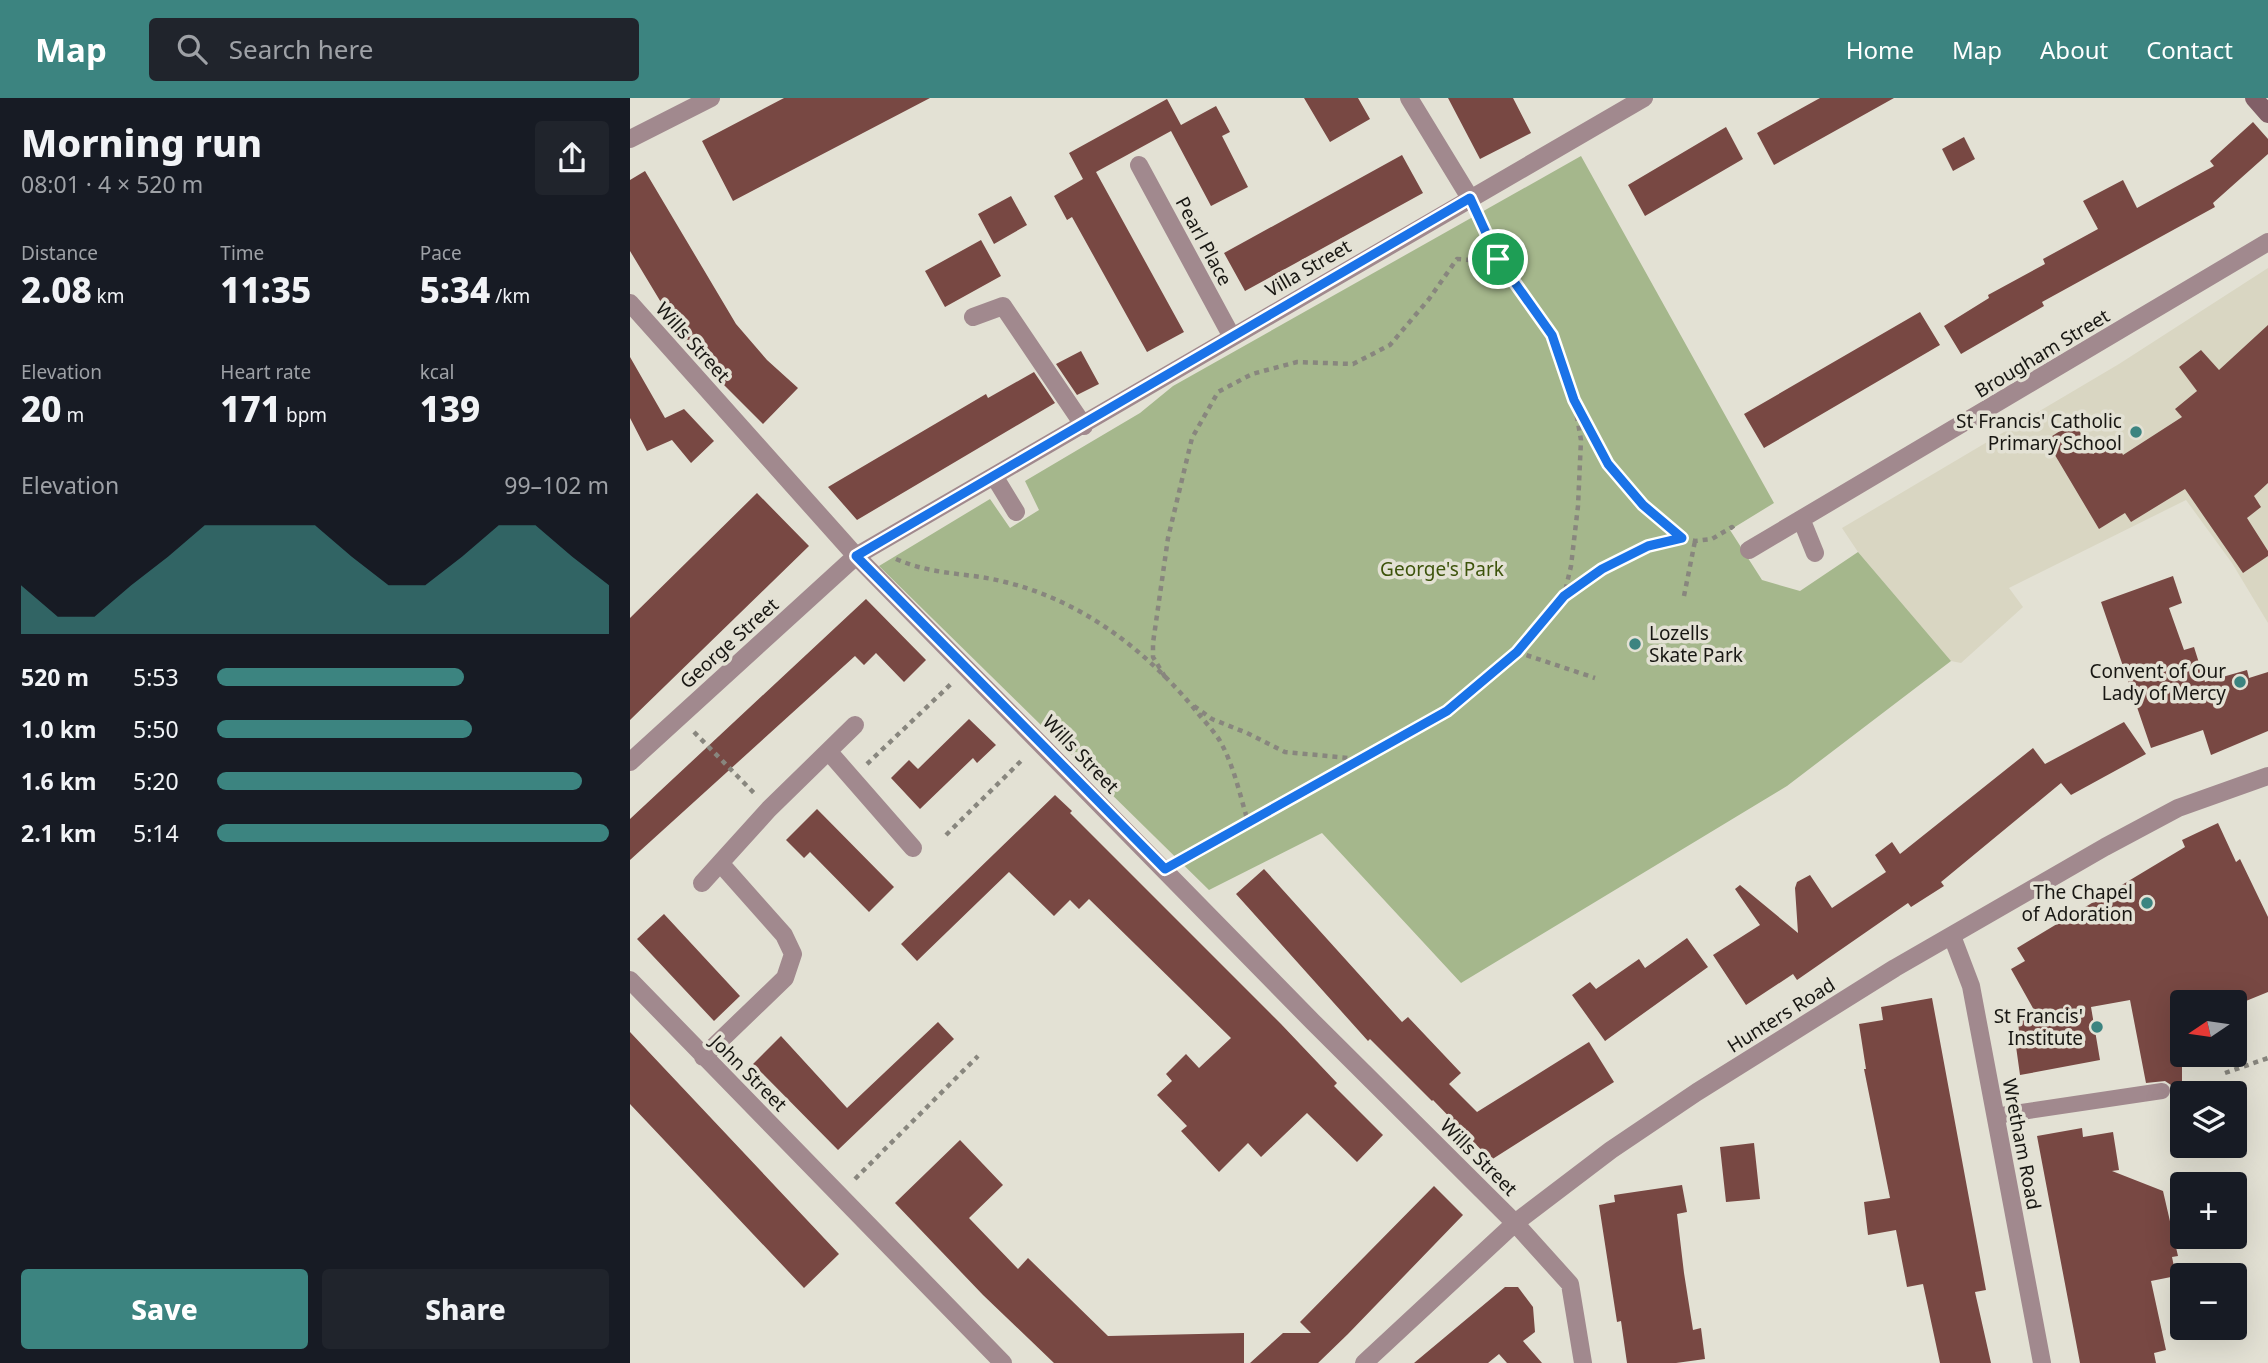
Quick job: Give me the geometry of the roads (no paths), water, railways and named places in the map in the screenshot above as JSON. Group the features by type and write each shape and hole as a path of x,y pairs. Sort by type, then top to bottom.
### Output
{"main road":[{"path":"2254,98 2268,114"}],"street":[{"path":"630,139 711,98"},
{"path":"1409,98 1470,198"},
{"name":"Villa Street","path":"856,556 1084,426 1644,98"},
{"name":"Pearl Place","path":"1139,165 1232,337"},
{"name":"Brougham Street","path":"1749,550 1802,521 2268,242"},
{"name":"Wills Street","path":"630,303 856,556 1313,1022 1515,1223 1570,1284 1583,1363"},
{"path":"974,317 1003,306 1084,426"},
{"path":"994,476 1016,512"},
{"path":"1802,521 1815,552"},
{"name":"George Street","path":"630,762 856,556"},
{"path":"702,883 769,809 855,725"},
{"path":"829,752 913,848"},
{"name":"Hunters Road","path":"1364,1363 1515,1223 1611,1150 1697,1092 1952,936 2178,808 2266,781"},
{"path":"703,1057 785,978 793,954 784,935 721,864"},
{"name":"Wretham Road","path":"1952,936 1971,986 2042,1363"},
{"name":"John Street","path":"630,980 1003,1363"}],"lane":[{"path":"1995,1116 2162,1090"}],"place":[{"name":"St Francis' Catholic Primary School","path":"2136,432"},
{"name":"Lozells Skate Park","path":"1635,644"},
{"name":"Convent of Our Lady of Mercy","path":"2240,682"},
{"name":"The Chapel of Adoration","path":"2147,903"},
{"name":"St Francis' Institute","path":"2097,1027"}],"park label":[{"name":"George's Park","path":"1442,569"}]}
